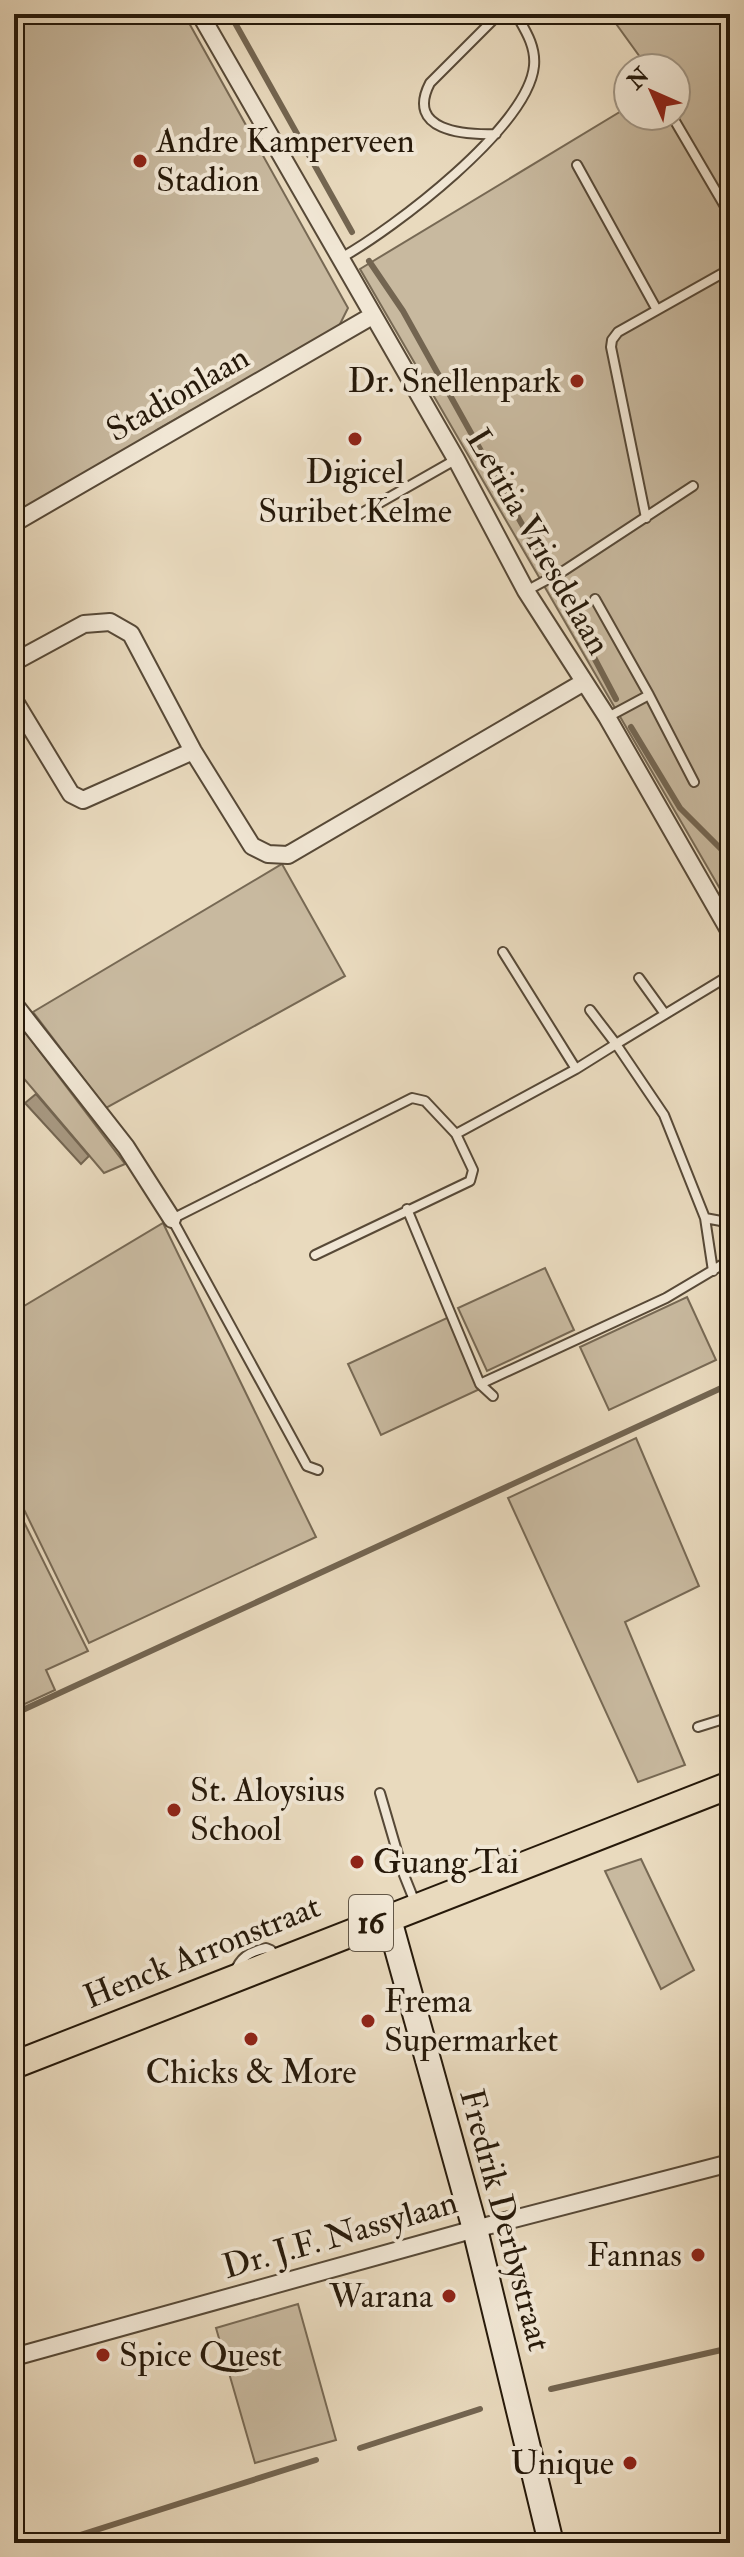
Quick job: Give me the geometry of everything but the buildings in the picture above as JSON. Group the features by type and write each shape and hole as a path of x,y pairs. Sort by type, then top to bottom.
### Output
{"main road":[{"name":"Henck Arronstraat","path":"14,2065 388,1916 730,1785"},
{"name":"Fredrik Derbystraat","path":"388,1916 475,2229 551,2543"}],"street":[{"name":"Letitia Vriesdelaan","path":"200,14 456,459 526,591 607,717 730,932"},
{"name":"Stadionlaan","path":"14,523 372,316"},
{"path":"14,662 84,624 110,622 131,634 193,751 252,846 268,854 288,855 584,682"},
{"path":"14,700 71,794 83,800 193,751"},
{"path":"14,1004 126,1147 172,1219"},
{"name":"Dr. J.F. Nassylaan","path":"14,2357 475,2229 730,2163"}],"lane":[{"path":"496,134 443,130 427,115 424,95 430,83 499,14"},
{"path":"339,259 374,240 450,177 514,113 531,81 535,64 533,47 516,14"},
{"path":"681,132 730,215"},
{"path":"577,165 657,310"},
{"path":"646,518 612,340 618,332 730,269"},
{"path":"353,518 456,459"},
{"path":"526,591 565,570 693,486"},
{"path":"595,599 694,782"},
{"path":"607,717 649,695"},
{"path":"503,952 576,1069"},
{"path":"456,1134 576,1069 730,975"},
{"path":"639,978 665,1014"},
{"path":"590,1010 664,1115 705,1218 713,1271"},
{"path":"315,1255 470,1181 473,1170 456,1134 425,1101 412,1098 172,1219 307,1466 318,1470"},
{"path":"407,1209 480,1384 493,1396"},
{"path":"705,1218 721,1221 730,1229"},
{"path":"480,1384 666,1298 730,1260"},
{"path":"698,1727 730,1717"},
{"path":"380,1793 404,1875 417,1905"}],"shaded area":[{"name":"Andre Kamperveen Stadion","path":"14,14 184,14 348,308 338,328 158,429 78,484 14,521"},
{"name":"Dr. Snellenpark","path":"609,14 730,14 730,906 360,269 612,117 612,132 692,132 692,52 636,52"},
{"path":"282,864 345,976 106,1108 33,1012"},
{"path":"18,1023 125,1164 104,1173 14,1067 14,1026"},
{"path":"36,1094 89,1156 81,1164 25,1103"},
{"path":"163,1223 316,1537 89,1643 14,1489 14,1312"},
{"path":"545,1268 574,1330 487,1371 458,1308"},
{"path":"687,1297 716,1360 609,1410 580,1347"},
{"path":"449,1317 482,1388 381,1435 348,1364"},
{"path":"636,1438 699,1586 625,1622 685,1765 638,1782 508,1498"},
{"path":"14,1502 88,1651 46,1670 55,1690 14,1709"},
{"path":"641,1859 694,1970 661,1989 605,1871"},
{"path":"298,2304 336,2440 255,2463 216,2328"}],"waterway":[{"path":"230,14 352,232"},
{"path":"369,261 403,311 538,553"},
{"path":"562,597 616,699"},
{"path":"631,727 680,808 730,858"},
{"path":"14,1714 730,1384"},
{"path":"551,2389 730,2348"},
{"path":"360,2448 480,2409"},
{"path":"55,2543 316,2460"}],"place":[{"name":"Andre Kamperveen Stadion","path":"140,161"},
{"name":"Dr. Snellenpark","path":"577,381"},
{"name":"Digicel Suribet Kelme","path":"355,439"},
{"name":"St. Aloysius School","path":"174,1810"},
{"name":"Guang Tai","path":"357,1862"},
{"name":"Frema Supermarket","path":"368,2021"},
{"name":"Chicks & More","path":"251,2039"},
{"name":"Fannas","path":"698,2255"},
{"name":"Warana","path":"449,2296"},
{"name":"Spice Quest","path":"103,2355"},
{"name":"Unique","path":"630,2463"}]}
